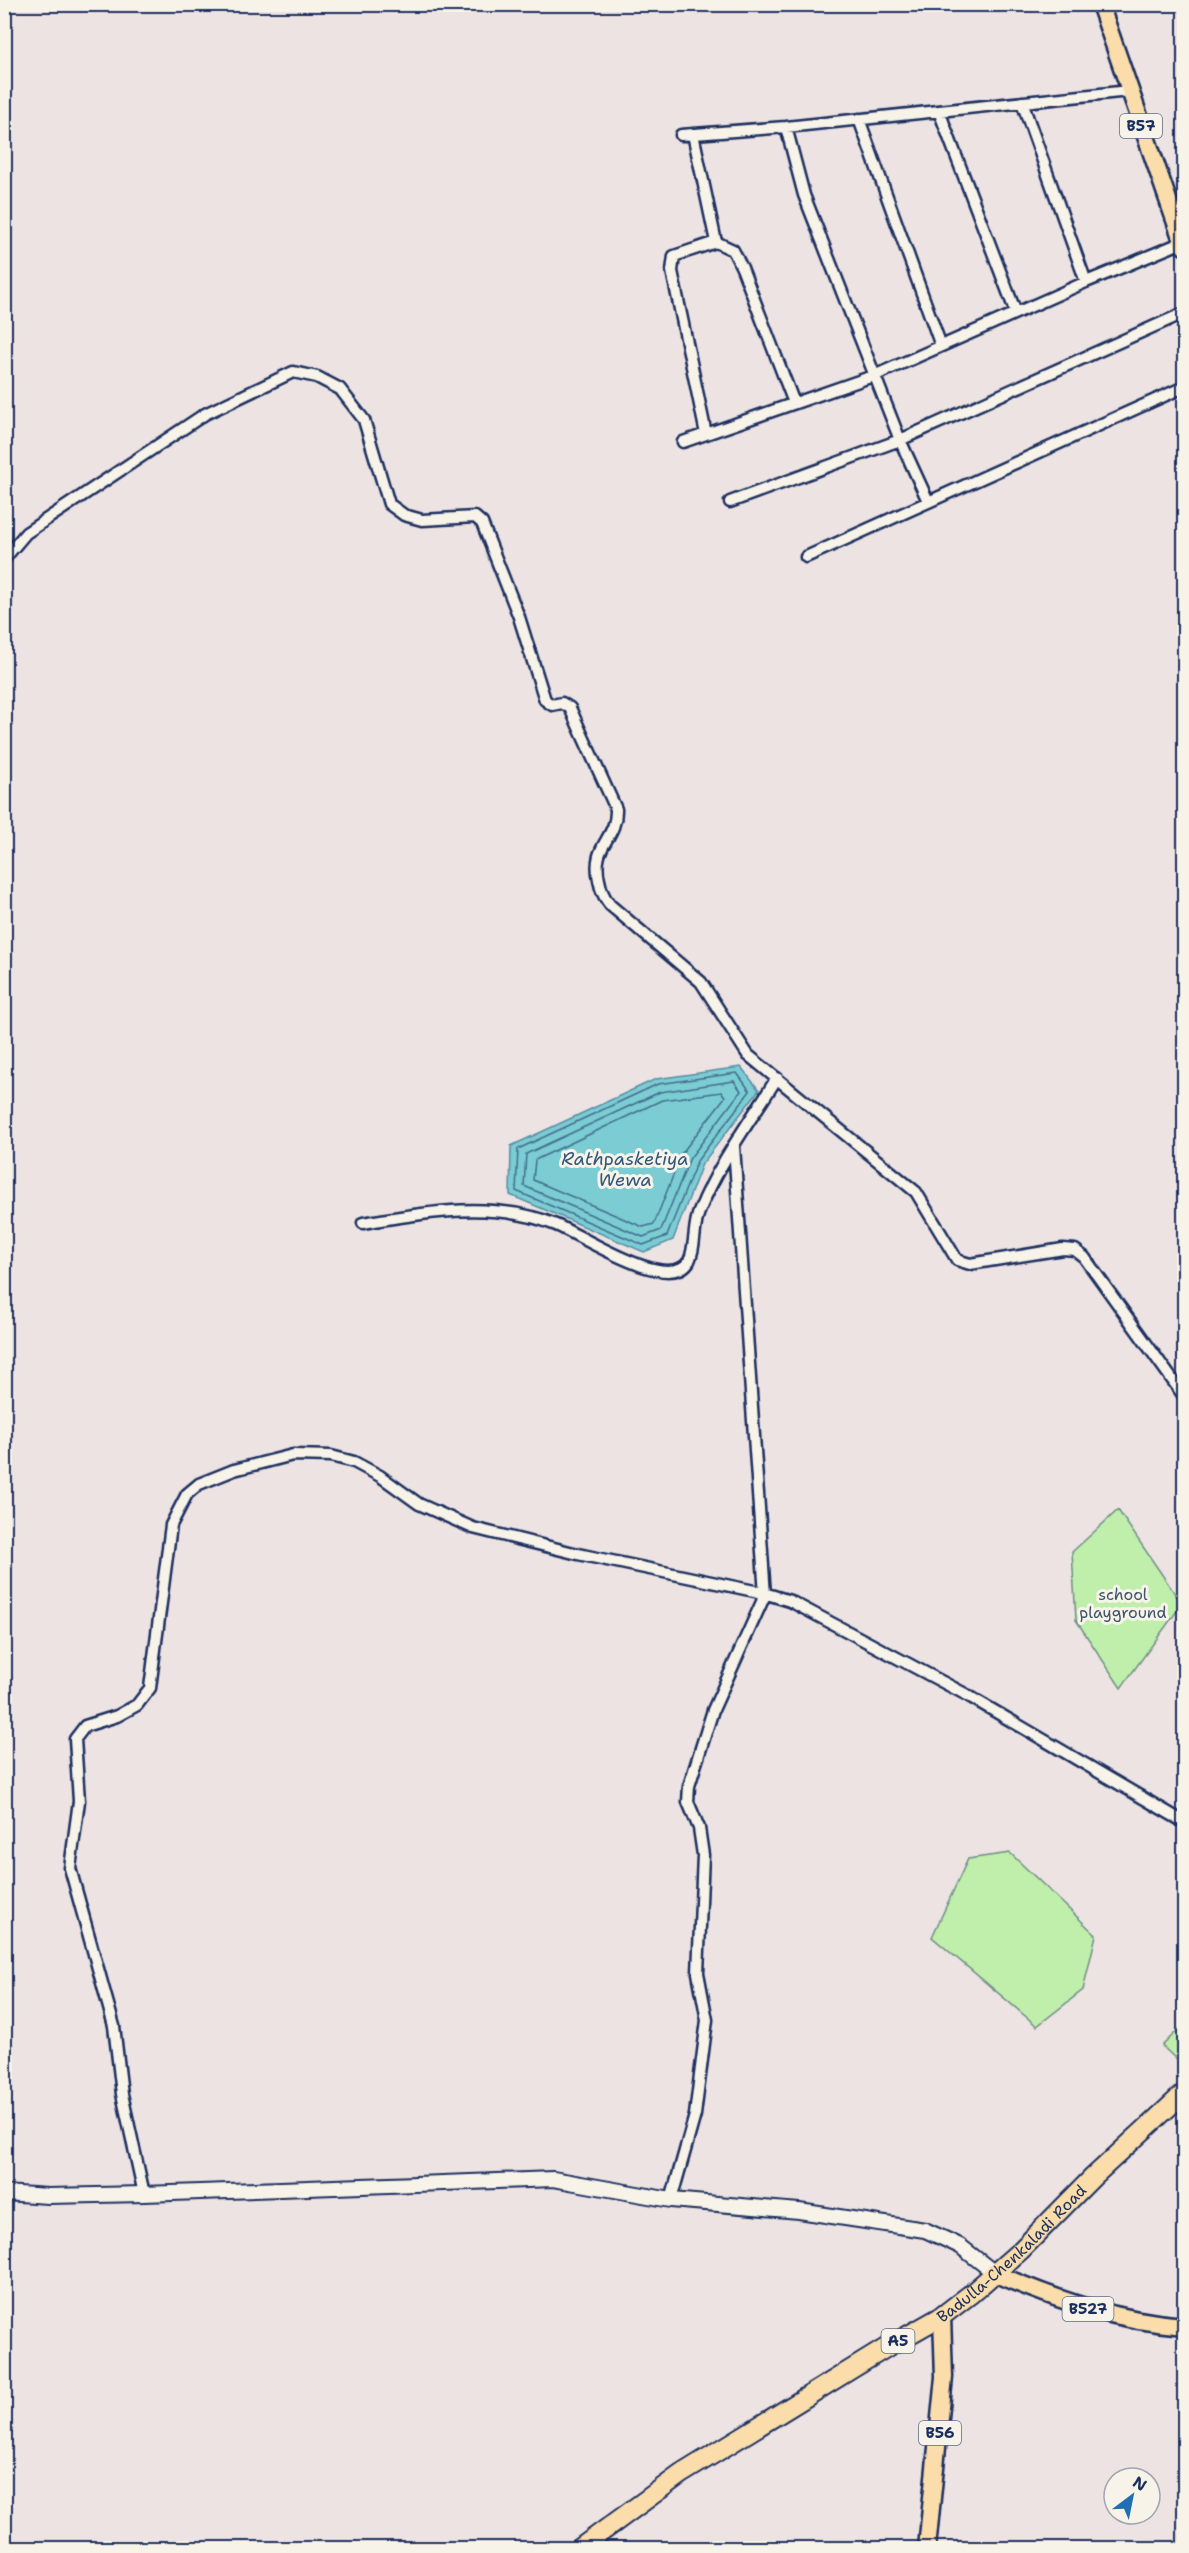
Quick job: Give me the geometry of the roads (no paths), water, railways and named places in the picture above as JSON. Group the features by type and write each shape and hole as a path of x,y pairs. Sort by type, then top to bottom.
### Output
{"highway":[{"name":"Badulla-Chenkaladi Road","path":"580,2548 681,2474 942,2316 996,2274 1114,2158 1185,2093"}],"main road":[{"name":"B57","path":"1100,4 1184,244"},
{"name":"B527","path":"996,2274 1047,2295 1106,2314 1156,2324 1185,2326"},
{"name":"B56","path":"927,2548 943,2388 942,2316"}],"street":[{"path":"681,135 786,127 1130,91"},
{"path":"1022,102 1086,282"},
{"path":"939,111 1016,313"},
{"path":"859,119 941,346"},
{"path":"786,127 804,195 900,440 928,501"},
{"path":"693,134 716,243"},
{"path":"706,434 672,271 674,256 716,243 733,250 794,403"},
{"path":"683,442 876,375 1086,282 1184,244"},
{"path":"730,502 900,440 1185,313"},
{"path":"4,559 26,533 205,414 293,372 317,377 340,388 364,420 389,504 404,515 422,520 475,517 482,523 519,618 545,700 552,705 562,704 570,708 616,810 616,822 595,864 602,895 700,982 748,1055 916,1192 957,1260 970,1264 1063,1249 1075,1250 1084,1257 1185,1396"},
{"path":"806,557 1185,387"},
{"path":"363,1224 431,1212 516,1212 556,1225 629,1262 669,1272 680,1269 689,1260 698,1214 713,1181 777,1078"},
{"path":"671,2200 695,2115 708,2020 698,1973 703,1854 699,1828 688,1802 689,1786 713,1710 764,1593 734,1146"},
{"path":"144,2194 122,2094 114,2026 70,1868 79,1801 75,1739 84,1726 117,1716 137,1705 150,1688 171,1525 187,1494 199,1484 234,1470 293,1455 331,1456 354,1462 381,1476 418,1504 473,1528 578,1554 764,1593 790,1601 967,1695 1185,1822"},
{"path":"4,2193 48,2196 144,2194 553,2179 671,2200 799,2211 925,2230 960,2246 996,2274"}],"water":[{"name":"Rathpasketiya Wewa","path":"741,1067 759,1090 702,1164 673,1240 644,1252 510,1195 511,1146 656,1079"}],"park label":[{"name":"school playground","path":"1123,1603"}]}
